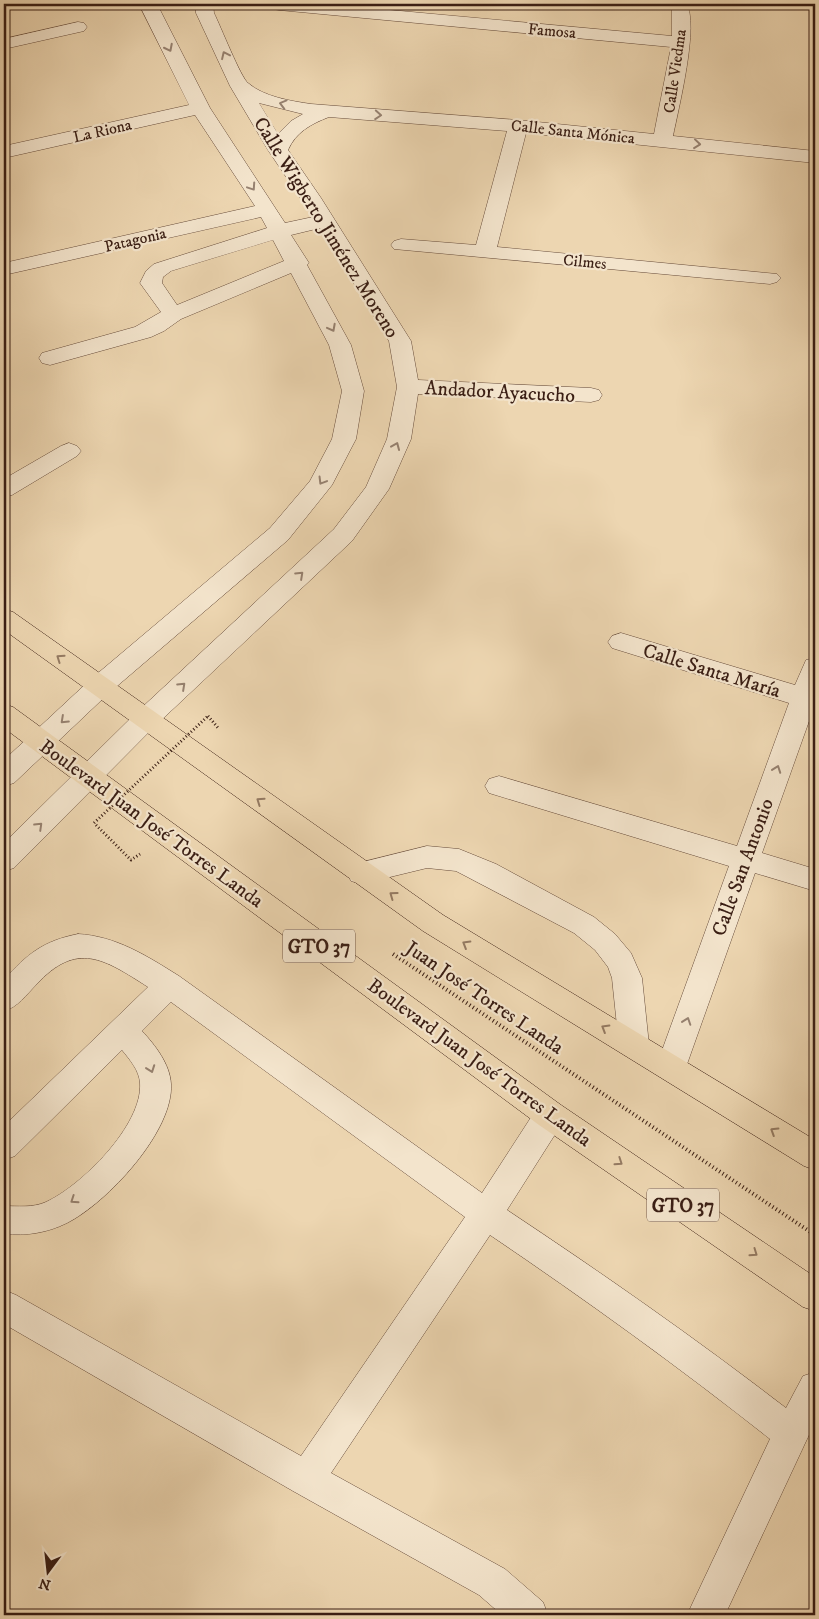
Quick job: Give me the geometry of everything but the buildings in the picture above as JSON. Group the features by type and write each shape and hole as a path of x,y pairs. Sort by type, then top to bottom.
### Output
{"main road":[{"path":"4,618 433,924 815,1156"},
{"name":"Boulevard Juan José Torres Landa","path":"4,714 550,1115 815,1296"}],"street":[{"name":"Calle Wigberto Jiménez Moreno","path":"4,776 100,686 279,534 320,485 344,439 353,391 340,345 298,263 267,208 200,108 148,4"},
{"name":"Calle Wigberto Jiménez Moreno","path":"4,860 146,719 343,535 377,489 399,439 408,387 400,342 239,86 205,13 204,4"},
{"name":"Calle Viedma","path":"663,140 681,42 681,9 677,4"},
{"name":"Famosa","path":"279,5 424,11 681,42"},
{"path":"4,44 78,28"},
{"name":"Calle Santa Mónica","path":"239,86 263,99 278,104 312,110 518,126 815,157"},
{"name":"La Riona","path":"4,152 200,108"},
{"name":"Calle Santa Mónica","path":"278,150 281,142 295,127 305,120 330,111"},
{"path":"485,252 518,126"},
{"name":"Patagonia","path":"4,269 267,208"},
{"path":"173,314 151,283 156,271 279,231 325,221"},
{"name":"Cilmes","path":"400,245 770,278"},
{"path":"50,358 144,332 173,314 298,263"},
{"name":"Andador Ayacucho","path":"408,387 591,395"},
{"path":"4,488 69,451"},
{"name":"Calle Santa María","path":"621,642 809,700"},
{"name":"Calle San Antonio","path":"671,1067 744,860 809,700 815,666"},
{"path":"499,786 815,880"},
{"path":"361,872 427,856 459,860 486,872 584,925 605,942 621,961 628,978 634,1045"},
{"path":"4,999 45,958 66,948 90,945 114,951 169,985 486,1214 592,1285 687,1353 791,1433"},
{"path":"4,1146 169,985"},
{"path":"4,1220 26,1222 56,1213 83,1195 115,1164 140,1135 152,1109 156,1084 150,1063 123,1030"},
{"path":"306,1479 486,1214 550,1115"},
{"path":"4,1306 306,1479 492,1582 530,1615"},
{"path":"706,1615 791,1433 815,1388"}],"path":[{"path":"131,860 94,824 208,716"},
{"name":"Juan José Torres Landa","path":"386,950 815,1235"}]}
